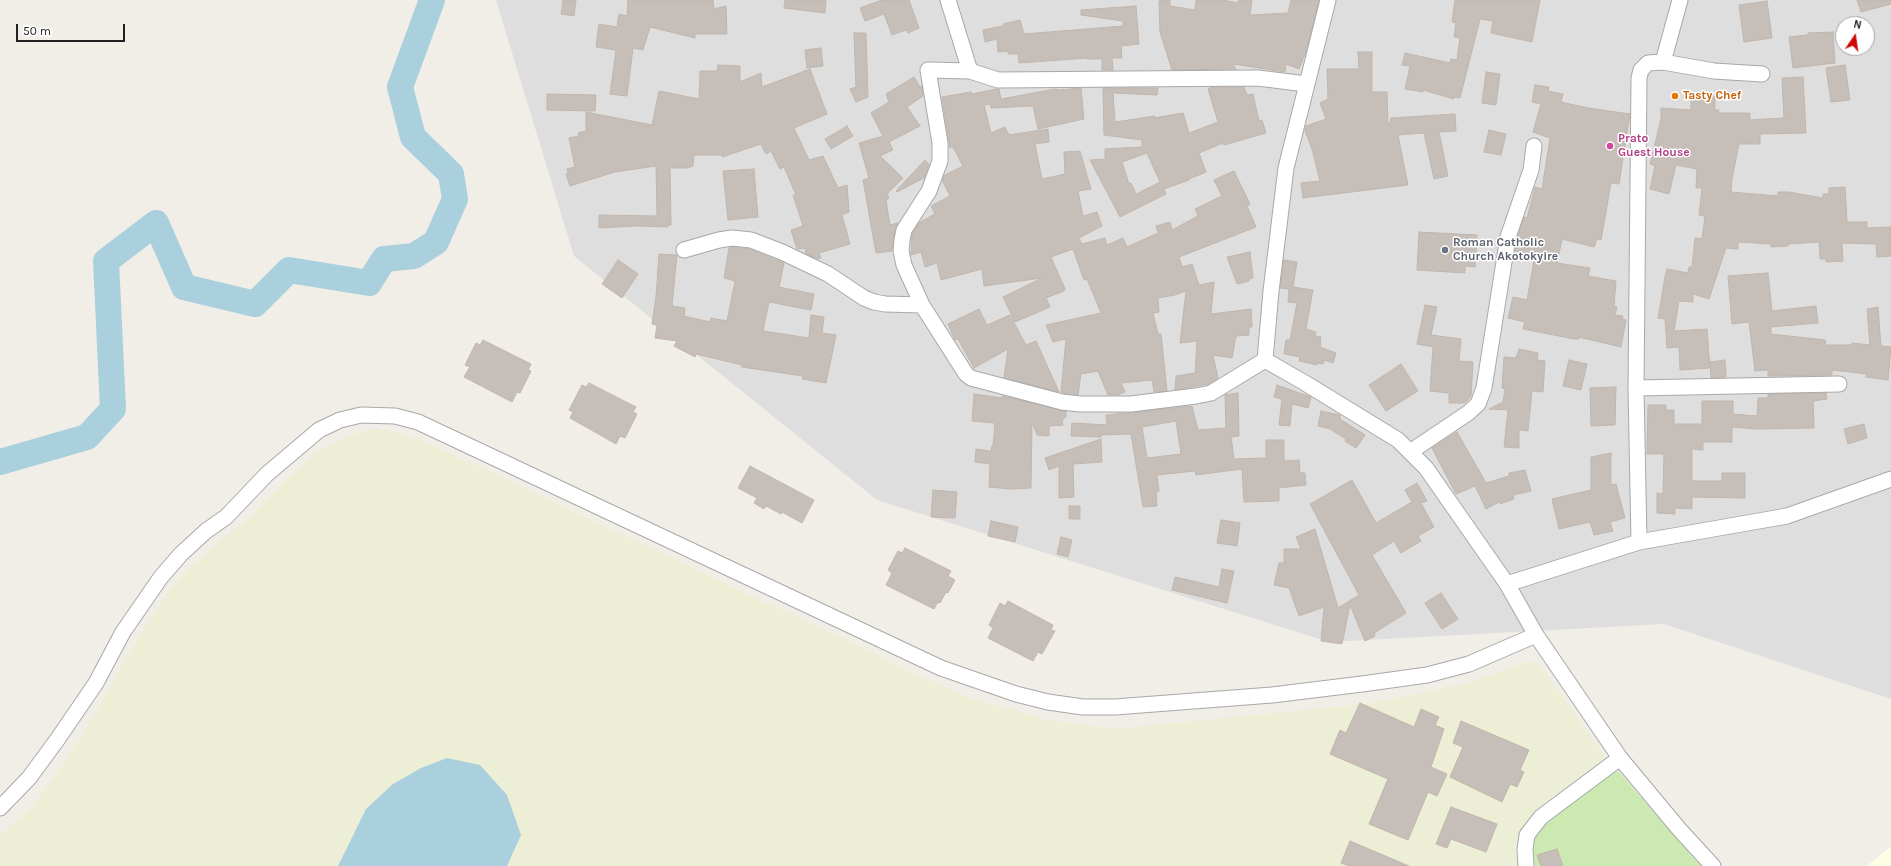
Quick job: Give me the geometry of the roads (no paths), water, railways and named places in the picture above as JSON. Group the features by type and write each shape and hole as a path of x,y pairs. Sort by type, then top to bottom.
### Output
{"street":[{"path":"948,0 970,71"},
{"path":"1265,360 1270,292 1286,168 1328,0"},
{"path":"1663,62 1680,0"},
{"path":"1640,542 1636,388 1639,78 1641,70 1648,64 1663,62 1714,71 1762,74"},
{"path":"1265,360 1211,393 1131,404 1080,404 1062,402 971,378 966,374 922,305 904,265 901,250 904,230 929,191 940,161 940,143 928,70 970,71 998,80 1258,78 1306,84"},
{"path":"1410,452 1468,413 1478,404 1484,388 1508,237 1531,170 1534,146"},
{"path":"684,250 719,240 732,238 751,240 782,252 828,274 864,298 874,302 885,304 922,305"},
{"path":"1265,360 1398,440 1426,468 1507,584 1536,635 1620,758 1679,829 1713,866"},
{"path":"1636,388 1838,384"},
{"path":"0,808 29,778 57,740 96,683 123,632 162,577 181,554 206,531 226,517 267,474 319,430 340,420 360,415 395,416 418,422 941,668 1016,694 1048,702 1083,706 1115,707 1272,695 1362,684 1427,675 1469,664 1536,635"},
{"path":"1507,584 1640,542 1788,516 1891,479"},
{"path":"1526,866 1525,849 1527,835 1541,817 1620,758"}],"water":[{"path":"447,758 480,765 507,795 521,835 507,866 338,866 366,809 393,784 421,768"}],"waterway":[{"path":"0,462 87,437 113,409 106,261 156,223 184,287 255,304 289,270 369,283 384,259 414,256 436,242 455,199 451,174 413,137 400,87 432,0"}],"place":[{"name":"Tasty Chef","path":"1675,96"},
{"name":"Prato Guest House","path":"1610,146"},
{"name":"Roman Catholic Church Akotokyire","path":"1445,250"}]}
